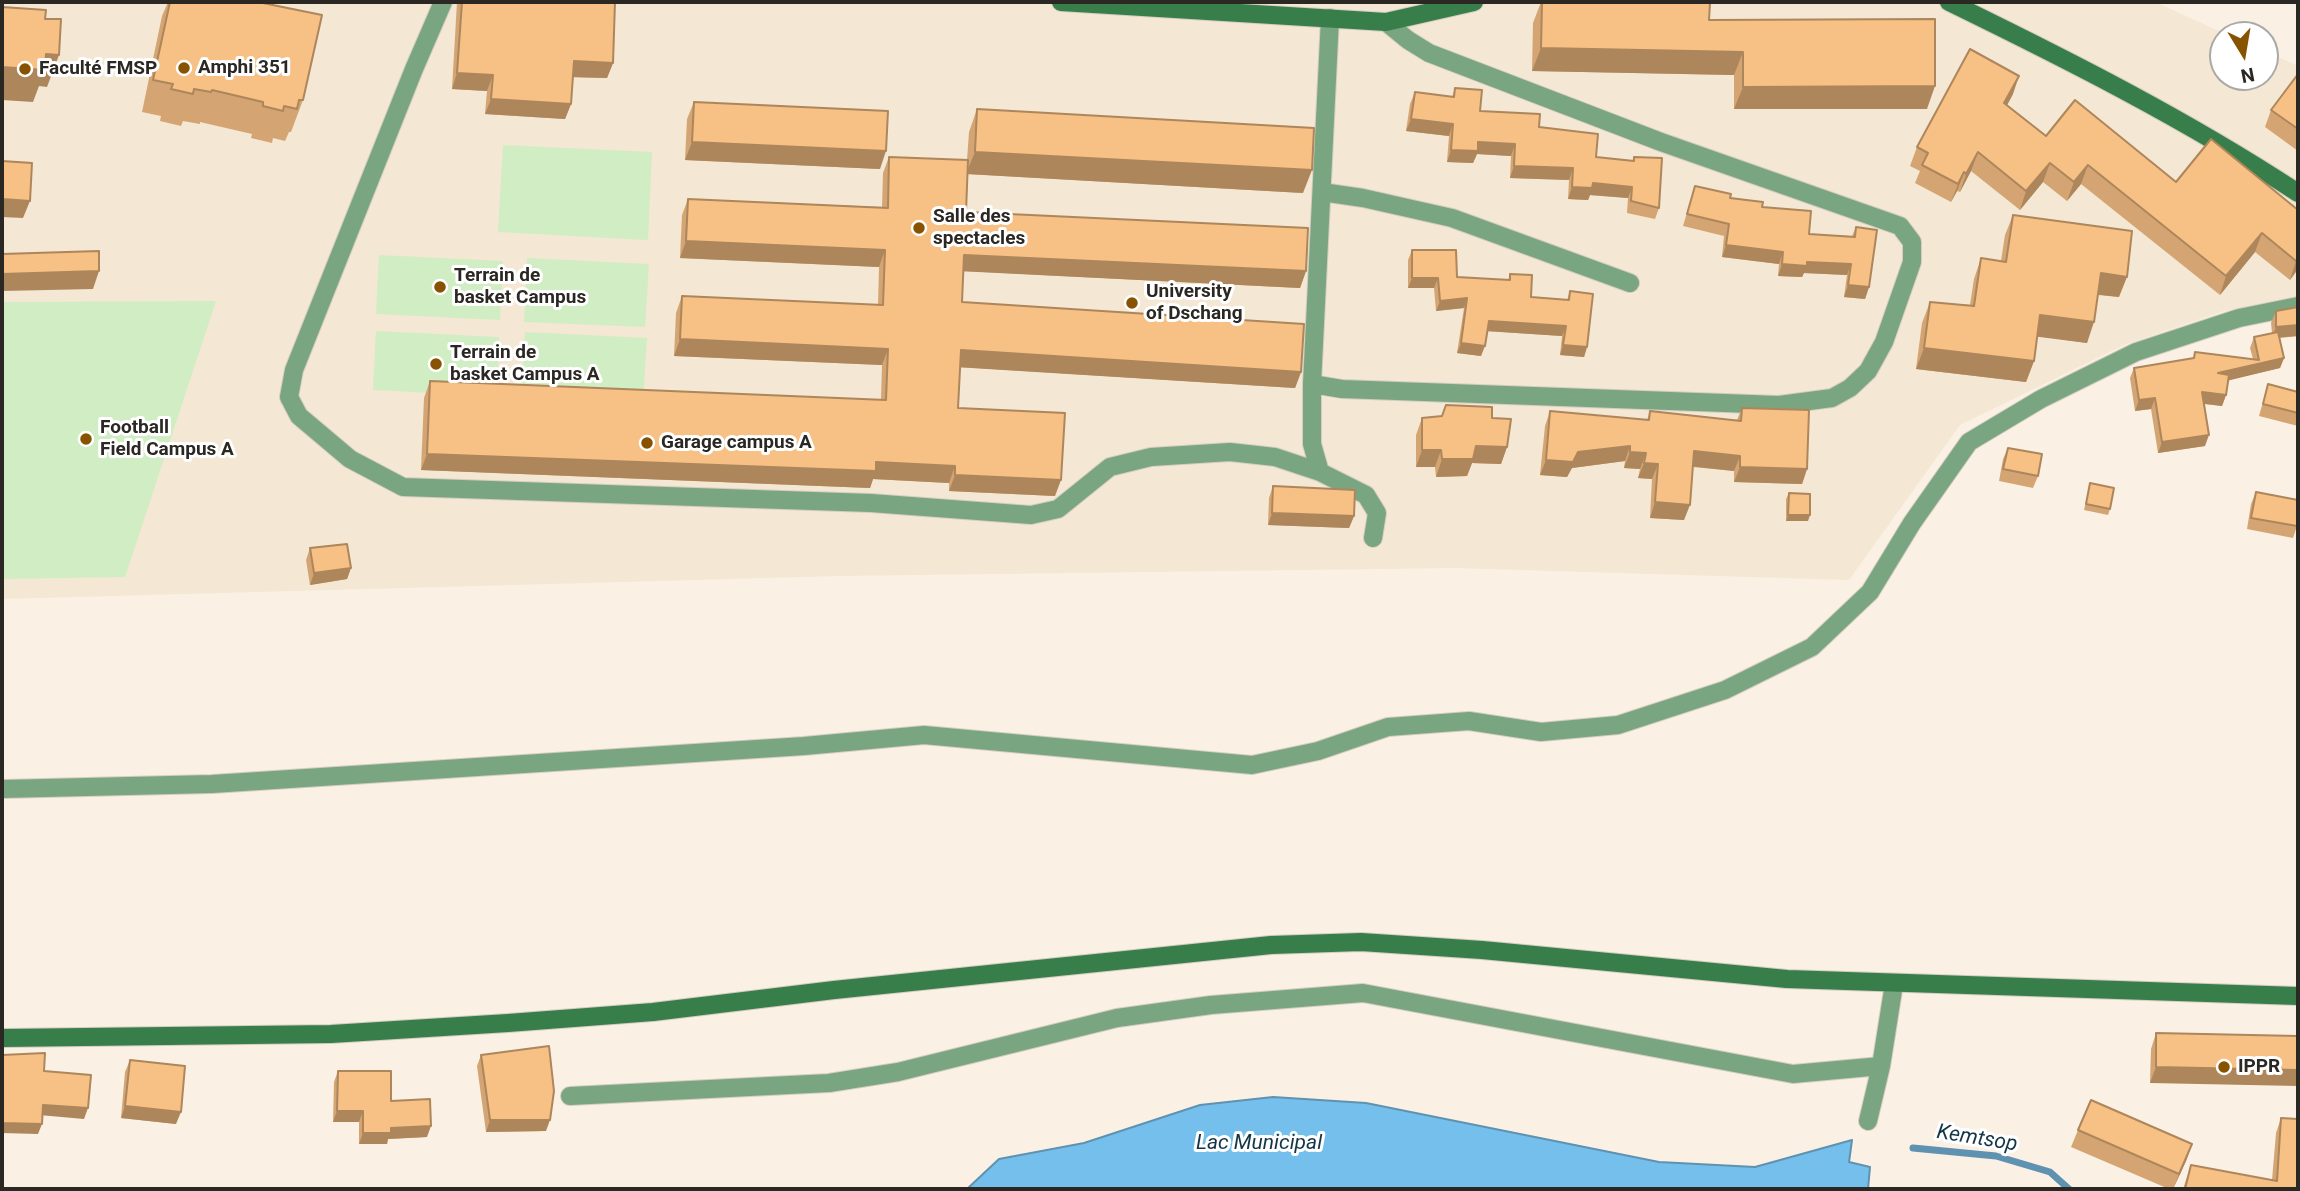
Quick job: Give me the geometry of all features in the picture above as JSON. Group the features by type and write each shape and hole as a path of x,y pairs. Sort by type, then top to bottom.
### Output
{"main road":[{"path":"1061,2 1386,22 1474,2"},
{"path":"1949,2 2045,48 2134,96 2246,159 2298,193"},
{"path":"2,1038 331,1034 508,1023 653,1012 1176,954 1271,945 1361,942 1494,951 1787,979 2298,996"}],"street":[{"path":"443,2 294,370 289,397 299,416 350,459 403,487 871,503 1031,515 1058,509 1110,467 1151,457 1230,452 1275,457 1320,472 1366,495 1377,513 1373,538"},
{"path":"1320,472 1312,444 1312,384 1330,18"},
{"path":"1312,384 1342,389 1779,405 1832,398 1850,388 1868,371 1884,342 1912,262 1912,242 1900,226 1661,142 1430,53 1386,22"},
{"path":"1322,192 1363,198 1452,218 1630,283"},
{"path":"2,789 212,784 924,736 1252,765 1318,751 1388,727 1469,721 1541,732 1618,725 1725,690 1812,647 1870,592 1919,513 1969,442 2041,399 2136,352 2239,318 2298,306"},
{"path":"1868,1121 1881,1066 1894,984"},
{"path":"570,1096 829,1083 898,1072 1117,1018 1211,1005 1363,993 1793,1074 1881,1066"}],"shaded area":[{"name":"University of Dschang","path":"2,2 2155,2 2209,26 2209,91 2279,91 2279,57 2298,66 2298,296 2224,311 2126,344 1960,425 1849,580 1455,568 840,576 2,599"}],"green space":[{"path":"503,145 652,152 648,240 498,232"},
{"name":"Terrain de basket Campus","path":"379,255 503,261 500,320 376,314"},
{"path":"527,258 649,264 645,327 524,322"},
{"name":"Football Field Campus A","path":"216,301 125,577 2,579 2,302"},
{"name":"Terrain de basket Campus A","path":"376,331 499,337 497,396 373,390"},
{"path":"525,332 647,338 643,402 521,396"}],"water":[{"name":"Lac Municipal","path":"1273,1097 1366,1103 1659,1162 1755,1167 1852,1140 1849,1162 1870,1167 1868,1189 967,1189 999,1159 1084,1143 1200,1105"}],"building":[{"path":"170,2 258,2 322,15 303,100 299,100 297,109 284,106 283,111 263,106 263,102 212,90 194,89 193,94 171,89 173,84 153,80"},
{"path":"462,2 615,2 613,63 574,61 571,104 491,99 493,75 457,73"},
{"path":"1542,2 1710,3 1709,20 1935,19 1935,86 1743,87 1743,52 1541,48"},
{"path":"2,7 46,10 45,19 61,19 59,55 46,54 45,70 2,67"},
{"path":"1970,49 2019,76 2004,103 2046,136 2075,100 2176,182 2211,139 2298,210 2298,259 2296,261 2262,233 2226,276 2088,165 2074,182 2050,163 2026,191 1978,152 1958,184 1922,165 1928,153 1917,147"},
{"path":"2298,74 2298,129 2271,110"},
{"path":"1455,88 1482,90 1480,111 1540,114 1539,127 1598,134 1596,157 1634,161 1634,157 1662,158 1659,208 1631,201 1632,187 1593,183 1592,188 1572,187 1573,168 1514,166 1515,144 1478,142 1478,151 1451,150 1453,124 1411,119 1415,92 1454,97"},
{"path":"694,102 888,111 886,151 692,142"},
{"path":"977,109 1314,128 1312,170 975,152"},
{"path":"889,157 968,160 966,212 1308,228 1306,271 964,255 962,302 1304,324 1301,372 961,350 958,408 1065,413 1061,480 955,475 955,466 876,462 876,471 427,454 430,381 886,400 888,349 680,339 682,296 883,305 885,250 686,241 688,199 888,208"},
{"path":"2,161 32,163 30,201 2,199"},
{"path":"1695,186 1731,194 1730,198 1763,202 1762,207 1811,211 1809,234 1855,237 1856,227 1877,230 1869,287 1848,285 1851,264 1782,264 1783,252 1726,245 1729,224 1687,214"},
{"path":"2013,215 2132,231 2127,277 2101,273 2094,322 2040,315 2034,361 1924,348 1930,302 1974,306 1981,258 2006,262"},
{"path":"1412,250 1456,250 1457,277 1510,280 1510,274 1532,275 1531,297 1569,300 1570,291 1593,294 1587,347 1563,345 1566,326 1489,321 1485,346 1461,343 1467,298 1440,301 1438,278 1412,278"},
{"path":"99,251 99,271 2,274 2,254"},
{"path":"2298,307 2298,325 2276,327 2276,311"},
{"path":"2278,332 2284,358 2218,373 2229,375 2226,395 2202,392 2209,435 2162,442 2155,398 2139,400 2134,368 2194,358 2195,352 2259,360 2254,337"},
{"path":"2268,384 2298,392 2298,413 2263,404"},
{"path":"1446,405 1492,407 1492,418 1511,419 1507,447 1476,446 1473,459 1442,459 1441,450 1422,450 1422,418 1442,416"},
{"path":"1742,408 1809,410 1807,469 1740,467 1740,456 1694,451 1690,505 1655,502 1658,464 1644,463 1646,453 1630,452 1630,446 1578,452 1573,462 1546,460 1550,411 1649,420 1650,411 1741,421"},
{"path":"2008,448 2042,454 2038,476 2003,469"},
{"path":"2090,483 2114,488 2110,509 2086,504"},
{"path":"1273,486 1355,490 1354,516 1272,513"},
{"path":"2256,492 2298,500 2297,526 2251,518"},
{"path":"1789,493 1810,494 1810,515 1788,515"},
{"path":"347,544 351,568 314,573 310,548"},
{"path":"2156,1033 2298,1036 2298,1070 2156,1067"},
{"path":"549,1046 554,1091 550,1120 490,1120 481,1055"},
{"path":"45,1053 44,1071 91,1075 88,1108 43,1105 42,1124 2,1123 2,1055"},
{"path":"130,1060 185,1066 181,1112 125,1106"},
{"path":"338,1071 391,1071 391,1101 430,1099 431,1126 391,1128 391,1133 363,1133 363,1111 337,1111"},
{"path":"2091,1100 2192,1144 2179,1174 2078,1130"},
{"path":"2281,1118 2298,1119 2298,1189 2185,1189 2191,1165 2277,1181"}],"waterway":[{"name":"Kemtsop","path":"1913,1148 1996,1156 2050,1172 2069,1189"}],"place":[{"name":"Amphi 351","path":"184,68"},
{"name":"Faculté FMSP","path":"25,69"},
{"name":"Salle des spectacles","path":"919,228"},
{"name":"Terrain de basket Campus","path":"440,287"},
{"name":"University of Dschang","path":"1132,303"},
{"name":"Terrain de basket Campus A","path":"436,364"},
{"name":"Football Field Campus A","path":"86,439"},
{"name":"Garage campus A","path":"647,443"},
{"name":"IPPR","path":"2224,1067"}]}
